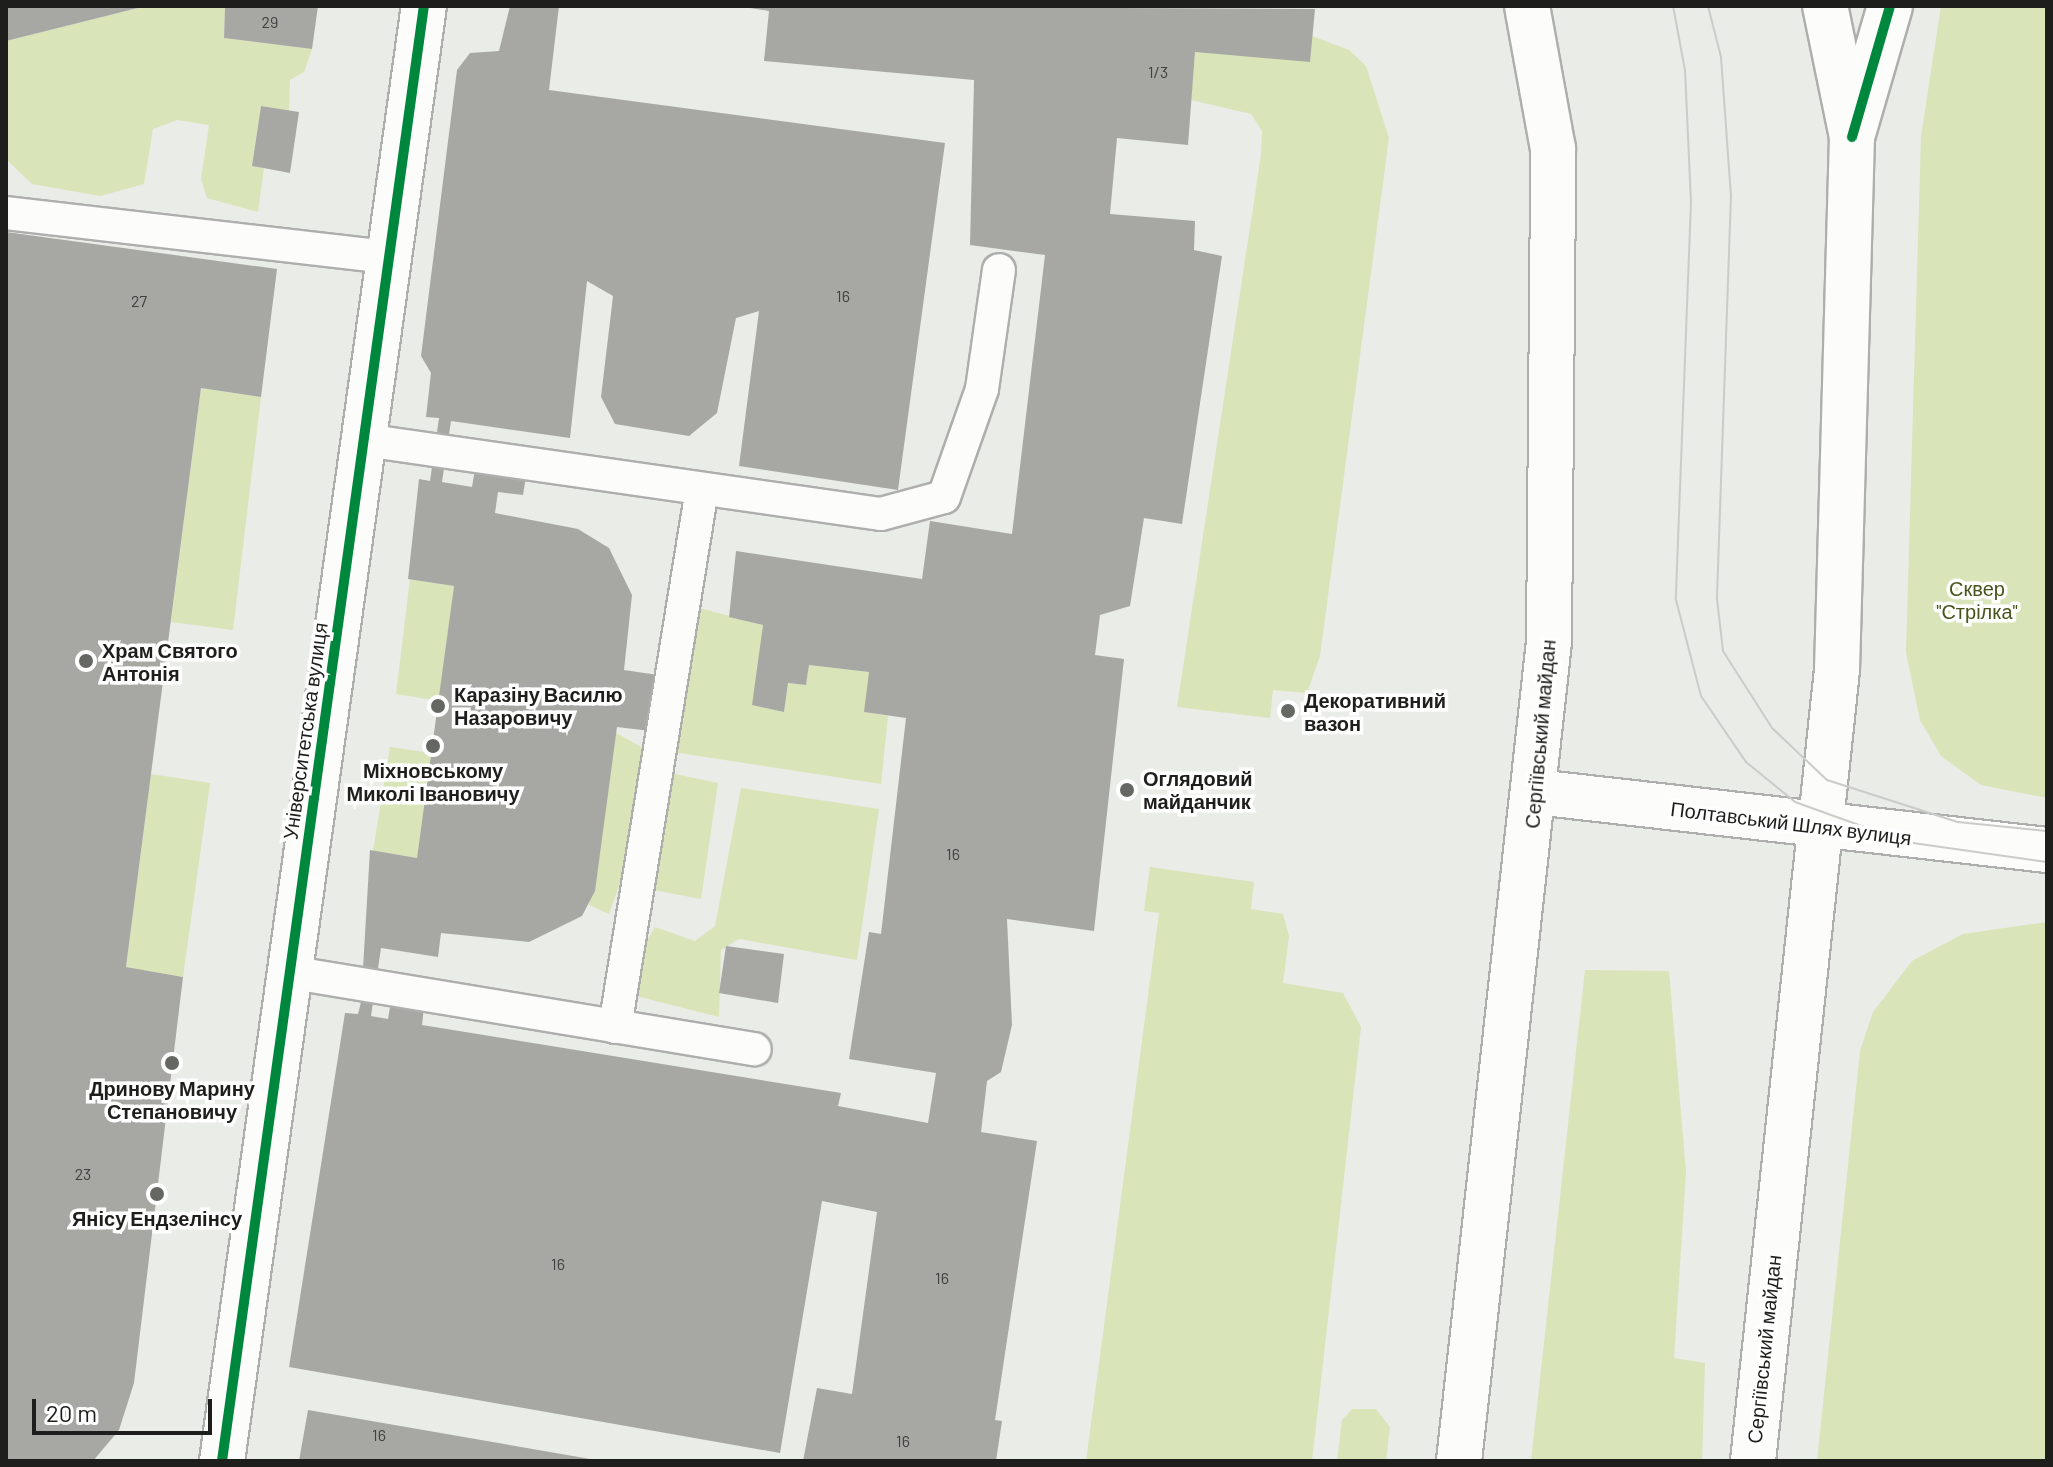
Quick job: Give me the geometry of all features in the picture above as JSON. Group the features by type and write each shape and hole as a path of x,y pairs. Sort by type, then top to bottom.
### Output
{"main road":[{"name":"Університетська вулиця","path":"222,1461 424,6"},
{"name":"Сергіївський майдан","path":"1459,1461 1536,792 1552,561 1553,149 1527,6"},
{"path":"1825,6 1852,137"},
{"path":"1852,137 1890,6"},
{"name":"Сергіївський майдан","path":"1753,1461 1823,829 1837,670 1852,137"},
{"name":"Полтавський Шлях вулиця","path":"1536,792 1823,829 2047,850"}],"lane":[{"path":"6,213 389,257"},
{"path":"364,440 881,514 944,497 982,389 999,270"},
{"path":"615,1027 702,489"},
{"path":"288,972 755,1049"}],"green space":[{"path":"147,6 225,6 224,38 312,49 304,72 290,80 289,111 261,106 252,165 264,168 258,212 207,198 201,179 209,125 177,120 153,129 144,184 100,196 32,184 6,159 6,41"},
{"name":"Сквер \"Стрілка\"","path":"1941,6 2047,6 2047,798 1981,785 1941,756 1920,720 1906,652 1921,137"},
{"path":"1312,36 1349,50 1366,66 1389,138 1320,656 1307,693 1273,690 1270,718 1177,707 1261,155 1262,131 1251,114 1191,100 1195,52"},
{"path":"201,388 261,397 233,630 171,622"},
{"path":"410,579 454,586 439,701 396,694"},
{"path":"700,608 763,625 753,705 784,712 788,683 806,685 809,665 869,672 865,712 888,716 881,784 673,752"},
{"path":"616,733 647,750 628,861 609,914 589,905"},
{"path":"390,747 431,753 417,858 373,851"},
{"path":"665,772 718,783 701,899 648,889"},
{"path":"151,774 210,783 183,977 126,967"},
{"path":"741,788 879,809 857,960 739,939 721,950 719,1017 636,996 635,962 655,927 695,941 715,926"},
{"path":"1150,867 1254,882 1251,909 1283,914 1289,936 1283,983 1343,993 1361,1027 1312,1461 1086,1461 1159,913 1144,911"},
{"path":"2047,922 2047,1461 1817,1461 1860,1051 1873,1012 1912,961 1963,934"},
{"path":"1585,970 1669,971 1686,1172 1674,1358 1705,1363 1702,1461 1531,1461"},
{"path":"1352,1409 1376,1409 1390,1427 1386,1461 1337,1461 1342,1420"}],"building":[{"path":"6,6 142,6 142,7 6,41"},
{"path":"225,6 318,6 312,49 224,38"},
{"path":"510,6 559,6 549,90 945,143 898,490 739,466 759,311 736,318 717,413 689,436 615,424 601,397 613,296 587,281 570,438 451,421 442,482 472,487 476,463 527,470 523,495 498,492 495,513 578,529 609,548 632,595 624,670 658,675 651,731 617,727 595,891 582,916 529,942 441,933 438,957 381,948 371,1016 388,1019 391,1001 424,1007 422,1025 841,1093 838,1106 928,1123 936,1073 849,1059 869,932 881,934 906,718 864,712 869,672 809,665 806,685 788,683 784,712 752,705 763,625 729,617 736,551 922,579 930,521 1012,534 1045,255 970,245 974,80 764,61 769,11 738,6 1315,9 1310,62 1195,52 1188,145 1117,138 1110,214 1195,221 1194,250 1222,256 1182,524 1144,518 1130,606 1100,615 1095,655 1124,659 1094,931 1007,919 1012,1025 1001,1072 987,1081 981,1132 1037,1141 995,1420 1002,1421 996,1461 803,1461 817,1388 852,1394 877,1212 822,1201 780,1453 289,1367 345,1013 358,1014 361,1002 370,850 417,858 454,586 408,579 419,479 430,481 439,418 426,417 431,373 421,356 457,70 470,53 499,51"},
{"path":"261,106 299,112 290,173 252,166"},
{"path":"6,232 277,269 261,397 201,388 126,967 183,977 134,1383 119,1430 93,1461 6,1461"},
{"path":"726,946 784,954 778,1003 719,993"},
{"path":"308,1410 590,1459 590,1461 299,1461"}],"tram line":[{"path":"1673,6 1685,70 1691,202 1676,600 1701,696 1746,762 1795,802 1906,842 2047,862"},
{"path":"1708,6 1721,57 1731,195 1717,599 1723,651 1772,728 1827,780 1958,822 2047,831"}],"cycle path":[{"path":"222,1461 424,6"},
{"path":"1852,137 1890,6"}],"place":[{"name":"Храм Святого Антонія","path":"86,661"},
{"name":"Каразіну Василю Назаровичу","path":"438,706"},
{"name":"Декоративний вазон","path":"1288,711"},
{"name":"Міхновському Миколі Івановичу","path":"433,746"},
{"name":"Оглядовий майданчик","path":"1127,790"},
{"name":"Дринову Марину Степановичу","path":"172,1063"},
{"name":"Янісу Ендзелінсу","path":"157,1194"}]}
